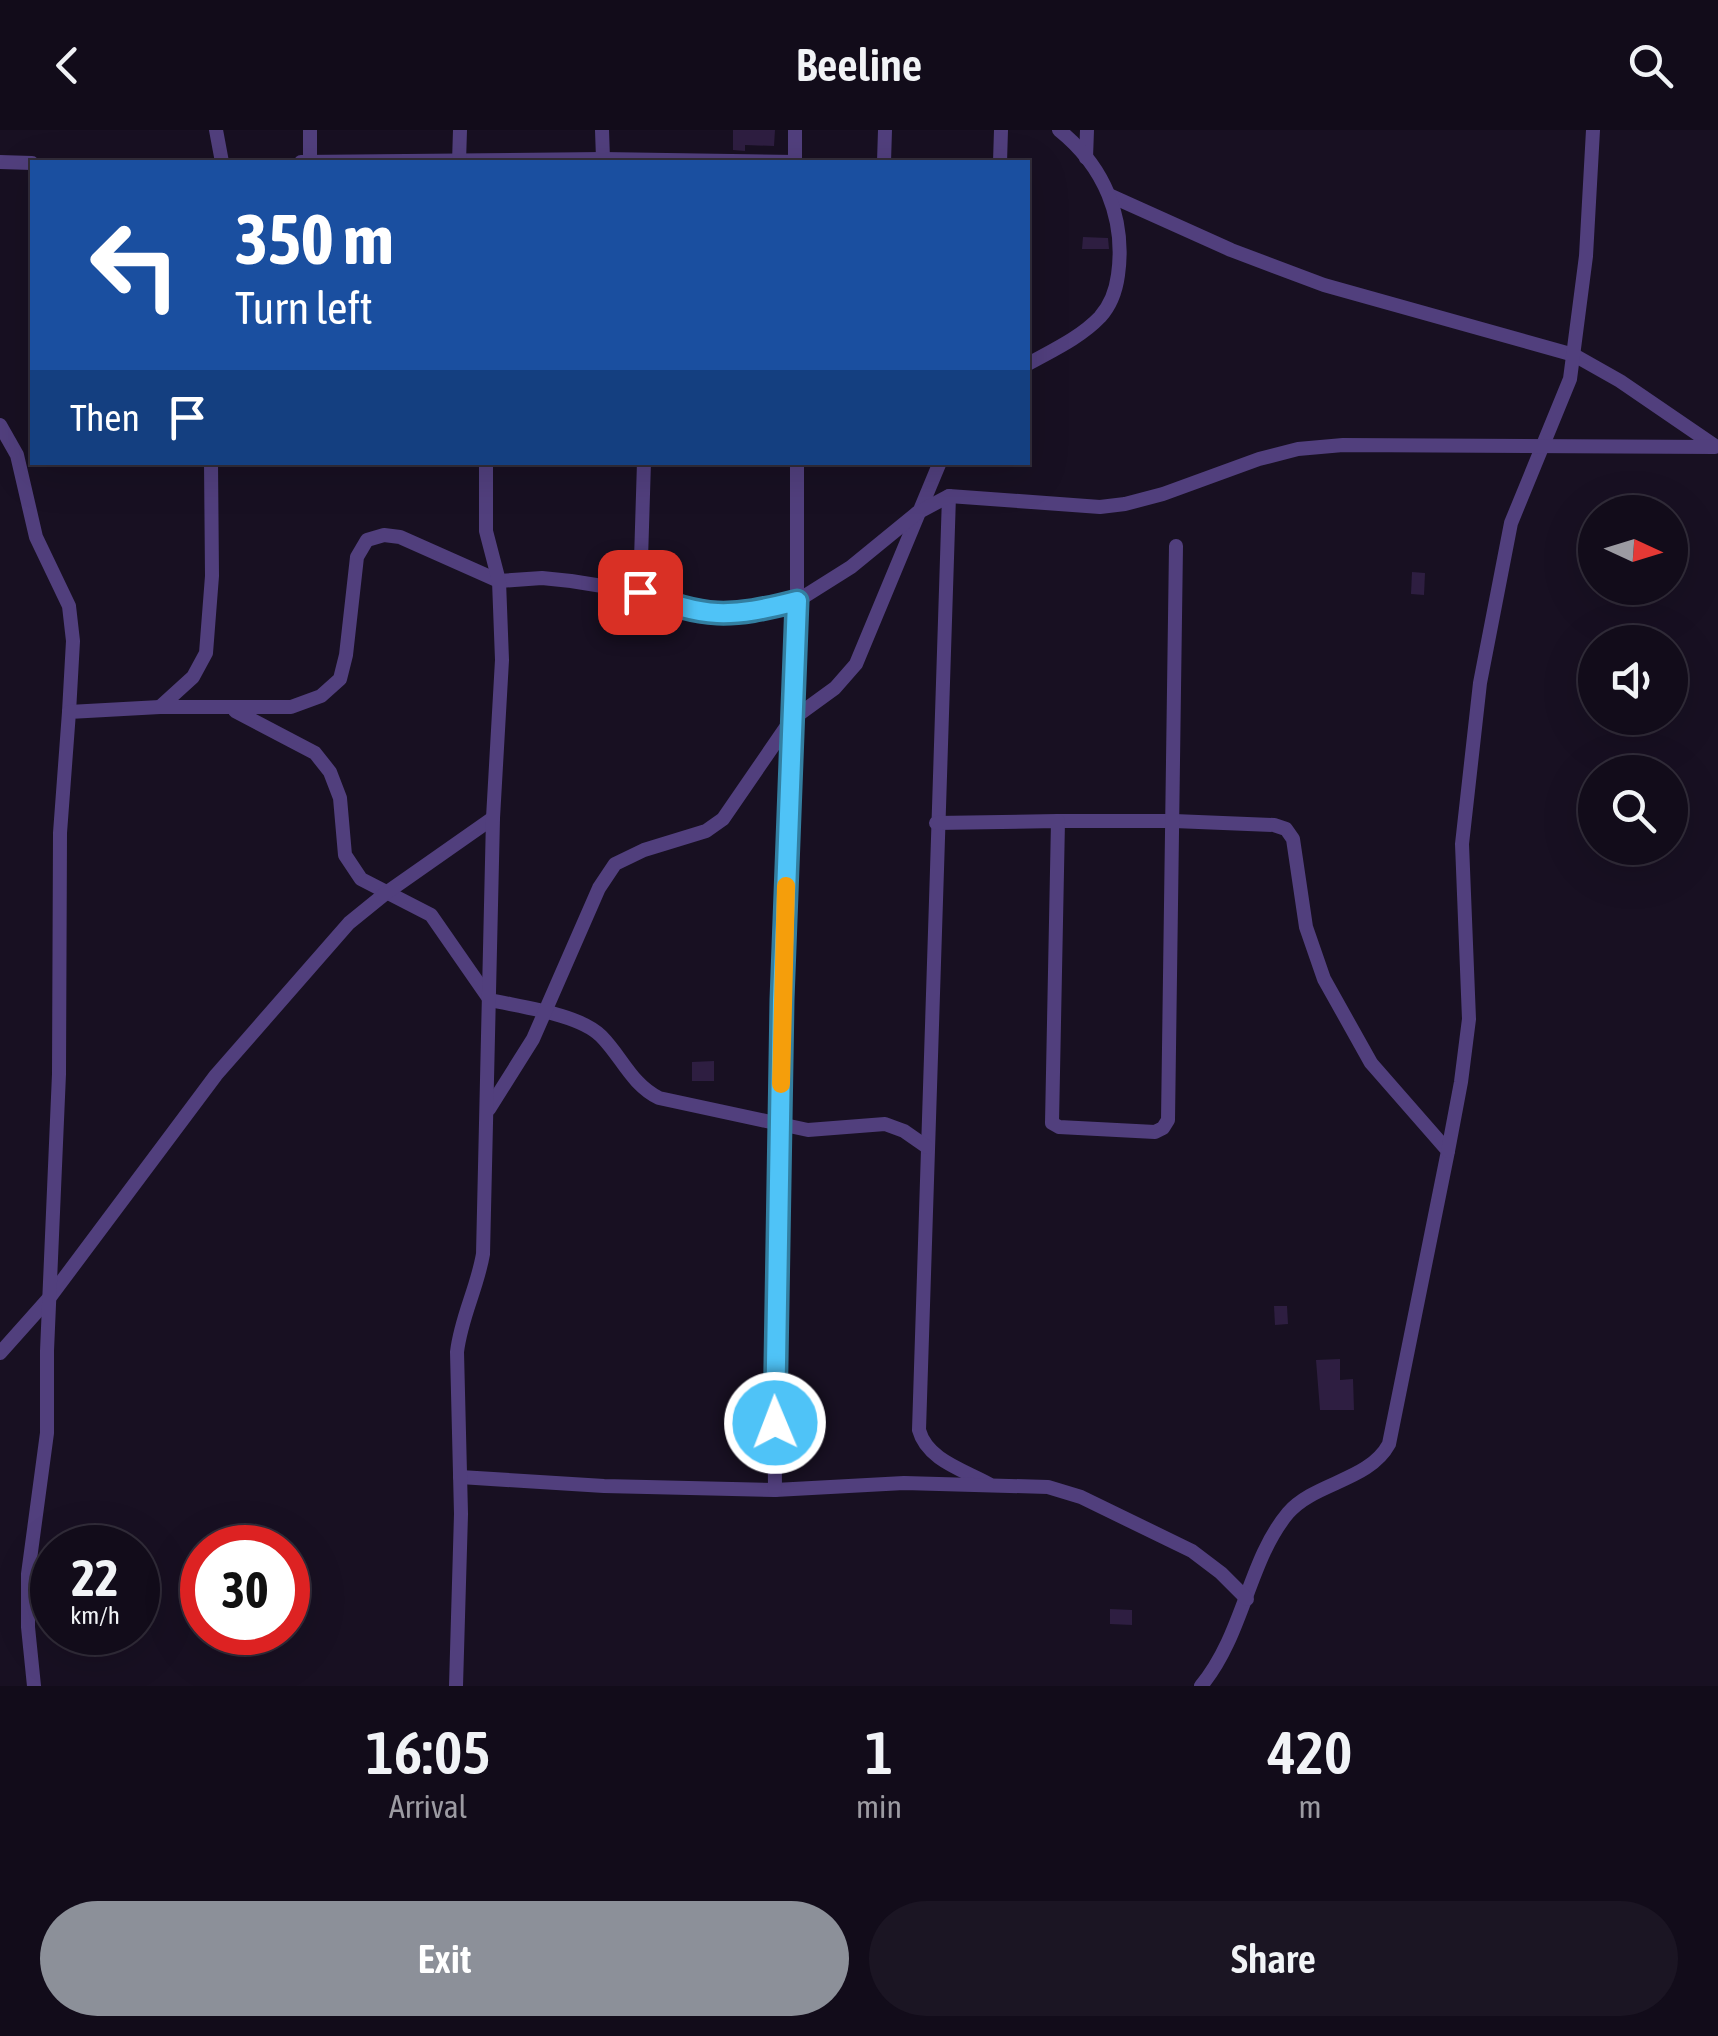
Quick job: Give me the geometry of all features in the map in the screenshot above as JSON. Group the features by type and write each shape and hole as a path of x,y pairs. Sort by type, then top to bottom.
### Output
{"street":[{"path":"216,130 222,160"},
{"path":"310,130 310,160"},
{"path":"459,160 460,130"},
{"path":"602,130 603,159"},
{"path":"795,130 795,160"},
{"path":"884,130 884,160"},
{"path":"1000,160 1001,130"},
{"path":"1030,363 1102,316 1116,290 1121,232 1111,196 1086,158 1059,130"},
{"path":"1086,158 1087,130"},
{"path":"1201,1686 1231,1641 1277,1528 1290,1511 1305,1497 1369,1466 1383,1455 1388,1444 1448,1151 1469,1019 1462,844 1480,683 1504,548 1562,401 1574,355 1586,256 1593,130"},
{"path":"572,160 629,160"},
{"path":"0,162 30,163"},
{"path":"1111,196 1232,250 1324,285 1574,355 1620,381 1717,447"},
{"path":"0,426 17,456 36,537 68,606 73,641 60,833 60,1074 47,1433 28,1574 34,1686"},
{"path":"69,712 290,707 322,696 340,678 346,655 356,557 367,540 384,535 400,538 499,582 542,578 640,592 699,613 730,615 797,601 851,566 917,513 949,496 1100,506 1162,494 1298,449 1344,445 1717,447"},
{"path":"160,707 193,677 206,653 212,576 211,465"},
{"path":"456,1686 460,1477 457,1352 460,1330 478,1286 483,1254 493,818 502,660 499,582 486,531 486,465"},
{"path":"640,592 644,465"},
{"path":"775,1490 774,1357 797,601 796,465"},
{"path":"488,1110 532,1040 600,888 616,864 644,850 706,831 723,819 791,720 835,688 856,664 939,465"},
{"path":"949,496 919,1430 923,1445 933,1454 989,1484"},
{"path":"1058,821 1052,1123 1059,1127 1155,1132 1164,1128 1168,1120 1176,546"},
{"path":"230,708 315,753 330,772 340,798 345,855 361,879 431,916 490,1000 583,1023 598,1033 634,1079 658,1098 825,1131 885,1124 927,1147"},
{"path":"0,1353 50,1298 216,1075 350,923 493,818"},
{"path":"936,823 1174,821 1274,825 1286,829 1292,839 1306,926 1324,979 1370,1062 1448,1151"},
{"path":"460,1477 604,1486 775,1490 868,1484 1048,1487 1081,1498 1192,1551 1247,1599"}],"building":[{"path":"733,130 775,130 774,146 745,145 745,151 733,150"},
{"path":"1083,237 1108,238 1109,249 1082,249"},
{"path":"1412,572 1425,573 1424,595 1411,594"},
{"path":"714,1061 714,1081 692,1081 692,1062"},
{"path":"1274,1306 1287,1306 1288,1324 1275,1325"},
{"path":"1340,1359 1340,1380 1353,1379 1354,1410 1320,1410 1316,1360"},
{"path":"1110,1609 1132,1610 1132,1625 1110,1624"}],"slow traffic":[{"path":"781,1084 786,886"}],"route":[{"path":"640,592 699,613 730,615 797,601 782,1000 775,1423"}]}
